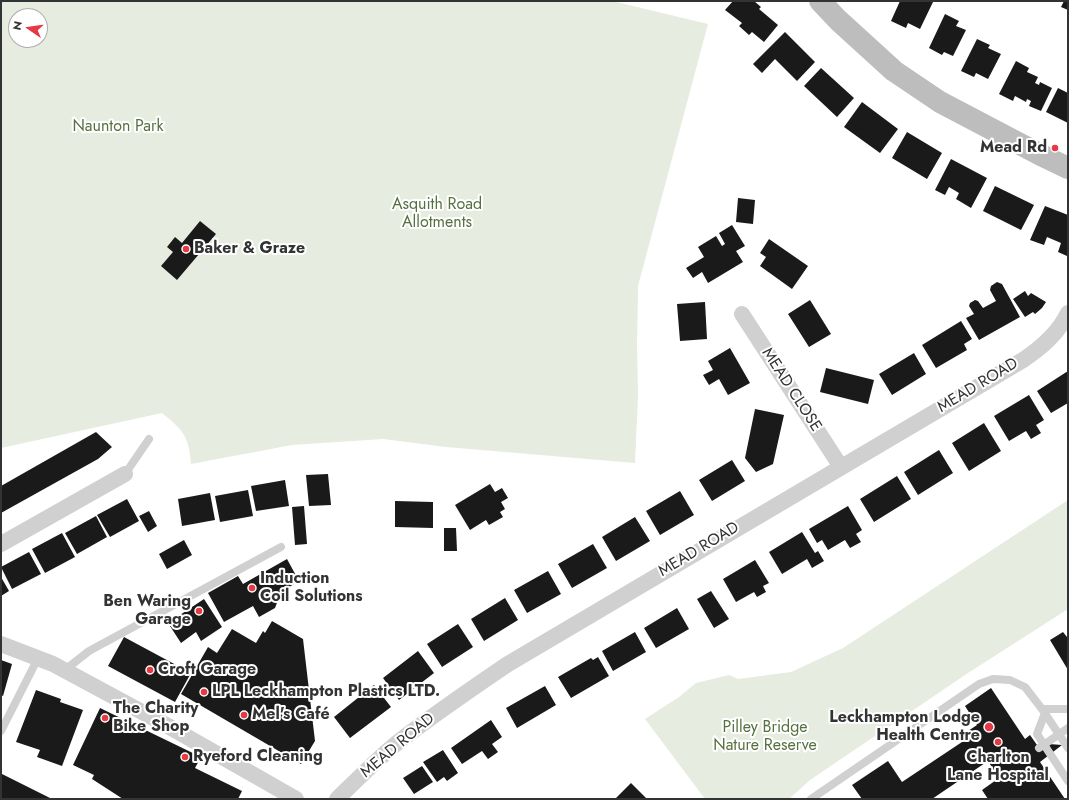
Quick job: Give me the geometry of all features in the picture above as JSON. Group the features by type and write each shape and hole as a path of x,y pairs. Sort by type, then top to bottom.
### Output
{"street":[{"path":"820,1 838,20 894,71 940,102 1068,168"},
{"name":"MEAD ROAD","path":"337,799 396,744 446,706 508,664 1036,351 1058,330 1068,313"},
{"name":"MEAD CLOSE","path":"742,314 841,467"},
{"path":"1,544 126,474"},
{"path":"1,644 65,670 168,726 296,799"}],"lane":[{"path":"126,474 150,439"},
{"path":"65,670 89,651 281,547"},
{"path":"1,731 38,658"},
{"path":"811,799 979,684 993,679 1010,680 1025,687 1044,711 1068,748"},
{"path":"1044,711 1068,709"},
{"path":"1044,711 1037,734 1042,746 1068,781"},
{"path":"1042,746 1068,728"}],"green space":[{"name":"Asquith Road Allotments","path":"1,1 612,1 708,24 638,286 638,396 635,463 446,447 383,439 292,445 191,464 189,447 184,434 162,413 1,448"},
{"name":"Pilley Bridge Nature Reserve","path":"1068,500 1068,609 968,673 810,780 789,799 705,799 645,719 679,697 696,683 729,675 738,679 791,672 843,648"}],"building":[{"path":"733,1 754,1 761,7 759,9 778,25 764,42 752,32 749,35 739,26 742,23 725,10"},
{"path":"900,1 933,2 920,29 908,23 906,28 891,21"},
{"path":"1064,1 1068,1 1068,10 1061,7"},
{"path":"945,14 959,21 956,26 966,30 953,56 944,52 942,55 929,48"},
{"path":"785,32 815,62 797,81 775,59 762,73 753,64"},
{"path":"977,39 990,45 988,48 1001,54 988,79 976,73 974,77 961,71"},
{"path":"1016,61 1029,68 1027,72 1038,77 1035,83 1039,85 1040,82 1052,88 1041,111 1029,106 1031,101 1027,99 1026,102 1015,96 1013,101 999,94"},
{"path":"821,68 854,98 837,117 804,86"},
{"path":"1058,88 1068,93 1068,123 1046,112"},
{"path":"862,102 898,129 880,153 844,127"},
{"path":"907,132 942,153 927,179 892,158"},
{"path":"951,159 987,178 971,208 956,199 959,193 949,187 945,195 935,190"},
{"path":"995,186 1034,205 1021,230 983,211"},
{"path":"738,198 755,200 753,224 736,222"},
{"path":"1045,206 1068,215 1067,256 1058,252 1061,243 1047,237 1044,245 1030,240"},
{"name":"Baker & Graze","path":"200,221 216,234 177,280 161,266 173,252 167,247 175,237 182,243"},
{"path":"732,225 745,246 736,251 743,262 708,283 702,272 693,278 686,268 704,257 698,247 716,236 722,246 725,244 719,233"},
{"path":"769,239 808,266 792,289 760,266 766,257 760,253"},
{"path":"997,282 1002,284 1020,317 979,340 966,318 974,314 969,306 970,303 975,300 978,301 983,308 996,301 990,290 991,286"},
{"path":"1025,291 1028,296 1031,293 1046,302 1035,314 1033,312 1025,317 1013,299"},
{"path":"810,300 831,334 809,347 788,314"},
{"path":"705,302 707,339 680,341 677,304"},
{"path":"961,321 972,339 964,344 967,350 936,368 922,345"},
{"path":"730,348 750,383 728,395 719,379 709,385 703,375 713,370 708,361"},
{"path":"914,353 926,374 892,395 879,374"},
{"path":"826,368 874,380 868,404 820,392"},
{"path":"1068,371 1068,403 1051,413 1037,391"},
{"path":"1029,395 1044,420 1036,425 1041,433 1031,439 1026,431 1009,441 994,416"},
{"path":"755,409 784,415 773,464 756,472 745,458"},
{"path":"984,423 1001,451 969,471 952,443"},
{"path":"96,432 112,447 98,459 1,513 1,486"},
{"path":"939,450 953,473 918,495 904,472"},
{"path":"732,460 745,481 712,501 699,480"},
{"path":"328,474 331,505 309,506 306,475"},
{"path":"897,476 911,499 874,522 860,499"},
{"path":"285,480 289,506 256,511 251,486"},
{"path":"490,484 495,492 502,488 508,498 501,502 505,509 500,512 503,517 489,525 486,520 470,530 455,505"},
{"path":"248,490 253,516 220,522 215,496"},
{"path":"680,491 694,515 660,535 646,511"},
{"path":"210,493 215,520 182,526 178,499"},
{"path":"127,499 139,521 110,537 97,515"},
{"path":"395,501 433,502 433,528 395,527"},
{"path":"304,506 307,544 295,545 292,507"},
{"path":"848,506 862,530 856,534 861,542 850,548 845,540 828,550 822,540 817,543 809,529"},
{"path":"149,511 157,526 148,532 139,516"},
{"path":"96,516 107,537 77,554 65,533"},
{"path":"635,517 650,541 616,561 602,537"},
{"path":"444,528 456,528 457,551 444,551"},
{"path":"802,532 815,553 818,551 824,561 812,568 807,559 782,574 769,552"},
{"path":"62,533 75,557 45,573 32,549"},
{"path":"184,540 192,555 167,569 159,554"},
{"path":"593,544 607,568 572,588 558,564"},
{"path":"29,552 41,574 12,589 1,567"},
{"name":"Induction Coil Solutions","path":"287,559 299,581 281,592 275,608 259,617 253,606 224,622 208,593 238,576 243,584"},
{"path":"755,560 769,583 763,586 766,592 757,597 754,592 736,602 723,579"},
{"path":"548,571 561,594 527,613 514,590"},
{"path":"1,577 9,591 1,596"},
{"path":"711,591 729,619 714,628 697,599"},
{"path":"505,598 518,620 484,641 471,619"},
{"name":"Ben Waring Garage","path":"204,599 222,627 201,641 196,632 181,643 168,623"},
{"path":"677,608 689,629 656,648 644,628"},
{"path":"272,621 303,639 315,741 301,764 181,694 208,647 217,653 232,629 256,643 263,631 265,633"},
{"path":"458,624 473,647 442,667 427,644"},
{"path":"635,632 646,652 613,671 602,651"},
{"path":"1063,632 1067,637 1068,636 1068,670 1050,640"},
{"name":"Croft Garage","path":"124,637 191,673 175,702 108,666"},
{"path":"418,651 434,673 399,700 383,678"},
{"path":"598,657 609,676 571,698 558,677 591,658 593,660"},
{"path":"1,660 12,664 3,696 1,695"},
{"path":"374,685 391,707 350,738 334,717"},
{"path":"545,686 556,705 517,728 506,708"},
{"name":"Charlton Lane Hospital","path":"991,688 1025,739 1030,735 1037,745 1062,745 1040,762 1065,799 988,799 982,790 999,778 988,761 932,799 862,799 852,785 888,761 902,782 968,738 965,733 977,725 965,706"},
{"path":"36,690 61,699 60,702 83,710 62,766 37,757 40,750 16,742"},
{"path":"100,708 201,757 195,768 242,791 238,799 123,799 92,779 94,775 73,765"},
{"path":"491,720 502,737 492,744 498,752 488,759 482,751 462,764 451,748"},
{"path":"443,750 458,773 447,781 444,777 437,782 423,762"},
{"path":"422,766 433,782 414,794 403,778"},
{"path":"2,774 52,799 1,799"},
{"path":"631,783 647,799 615,799"}],"place":[{"name":"Mead Rd","path":"1055,148"},
{"name":"Baker & Graze","path":"186,249"},
{"name":"Induction Coil Solutions","path":"252,588"},
{"name":"Ben Waring Garage","path":"199,611"},
{"name":"Croft Garage","path":"150,670"},
{"name":"LPL Leckhampton Plastics LTD.","path":"204,692"},
{"name":"Mel's Café","path":"244,715"},
{"name":"The Charity Bike Shop","path":"105,718"},
{"name":"Leckhampton Lodge Health Centre","path":"989,727"},
{"name":"Charlton Lane Hospital","path":"998,742"},
{"name":"Ryeford Cleaning","path":"185,757"}],"park label":[{"name":"Naunton Park","path":"118,127"}]}
